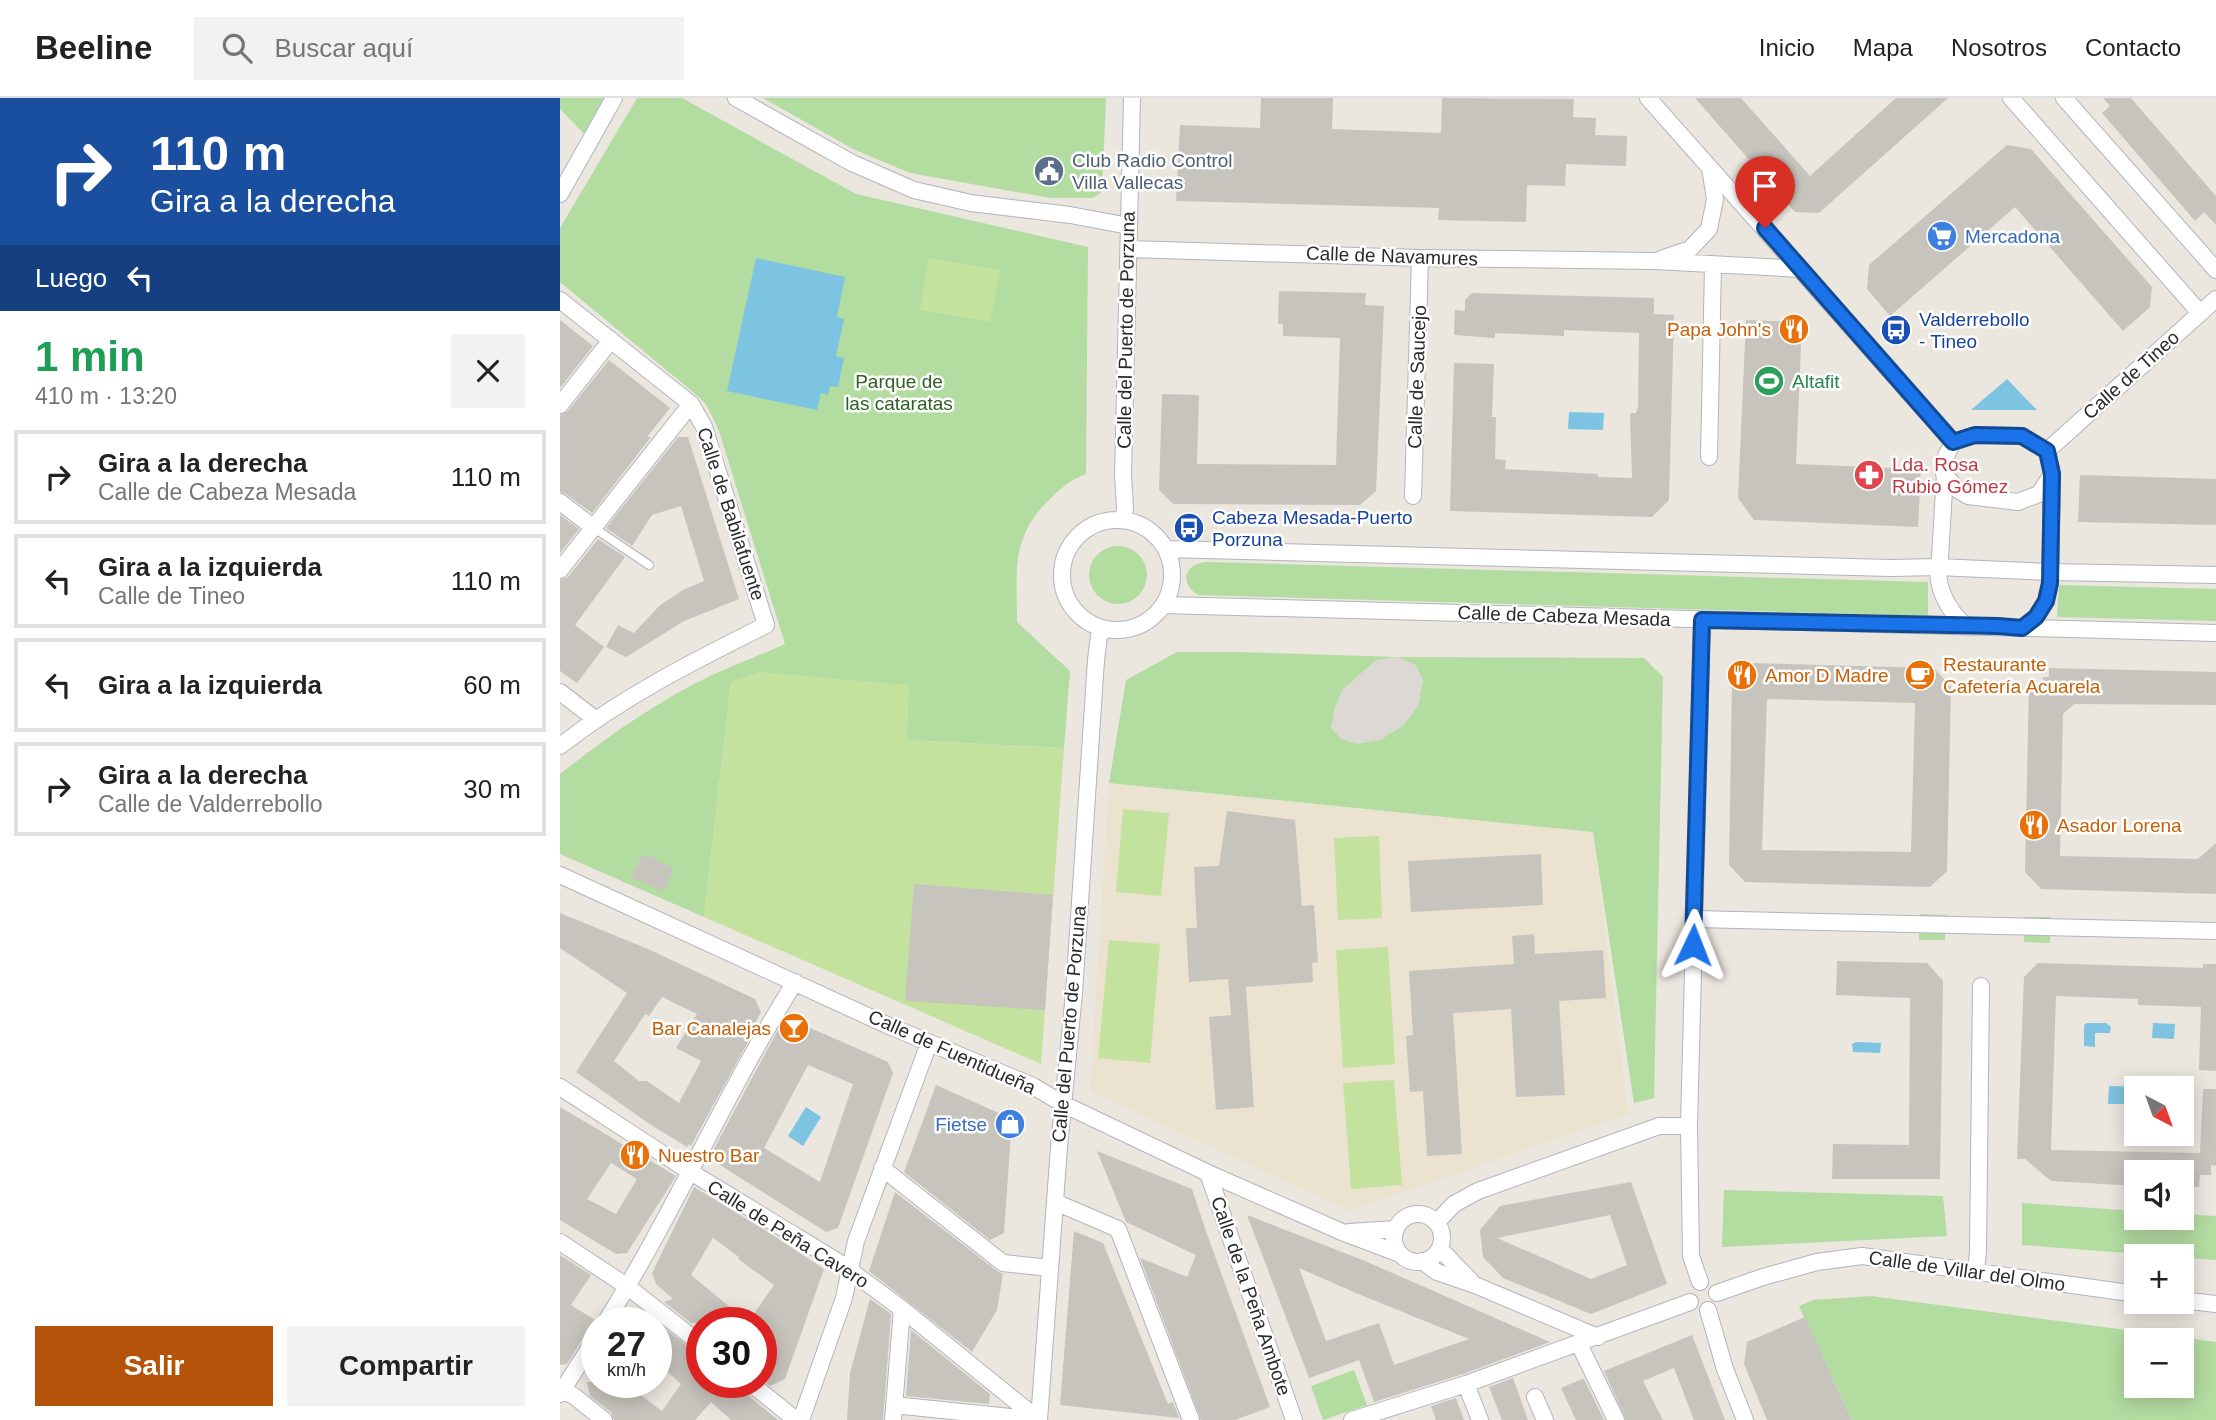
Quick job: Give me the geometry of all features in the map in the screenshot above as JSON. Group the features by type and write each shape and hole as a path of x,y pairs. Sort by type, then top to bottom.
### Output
{"street":[{"path":"560,194 614,98"},
{"path":"736,98 852,163 914,190 971,203 1070,215 1129,226"},
{"name":"Calle del Puerto de Porzuna","path":"1123,520 1132,98"},
{"path":"1648,98 1953,442"},
{"path":"2011,98 2200,313"},
{"path":"2064,98 2216,270"},
{"name":"Calle de Navamures","path":"1656,261 1690,249 1709,229 1715,199 1710,168"},
{"name":"Calle de Navamures","path":"1129,249 1420,258 1656,261 1801,269"},
{"name":"Calle de Saucejo","path":"1413,496 1420,258"},
{"path":"1709,457 1713,266"},
{"name":"Calle de Tineo","path":"2047,451 2216,299"},
{"name":"Calle de Babilafuente","path":"560,300 691,404 704,427 766,625 678,668 595,719"},
{"path":"560,405 611,340"},
{"path":"560,569 691,404"},
{"path":"1965,625 1953,615 1946,603 1937,567 1940,558 1946,456 1953,442 1975,435 2022,436 2047,451 2052,474 2050,572 2046,601 2036,617 2022,628"},
{"path":"1944,474 1958,490 1968,496 2018,502 2039,494 2052,474"},
{"path":"560,502 594,528"},
{"path":"1123,520 1140,524 1155,534 1166,549 1173,577 1170,592 1153,618 1138,627 1121,631 1104,630 1087,622 1073,610 1064,594 1061,576 1064,557 1073,541 1087,528 1104,521 1123,520"},
{"path":"1166,549 2216,575"},
{"name":"Calle de Cabeza Mesada","path":"1164,605 2216,633"},
{"path":"1700,1282 1691,1255 1689,1126 1702,620"},
{"name":"Calle del Puerto de Porzuna","path":"1039,1420 1074,993 1096,660 1100,636 1104,630"},
{"path":"560,692 595,719 560,746"},
{"name":"Calle de Fuentidueña","path":"560,875 929,1043 1033,1086 1063,1104 1208,1173 1342,1232 1400,1254"},
{"path":"1694,919 2216,931"},
{"path":"615,1307 795,982"},
{"path":"1976,1271 1981,986"},
{"path":"770,1398 799,1420 844,1298 856,1241 929,1043"},
{"name":"Calle de Peña Cavero","path":"560,1087 689,1171 840,1263 902,1309 1039,1420"},
{"path":"1437,1222 1454,1204 1478,1191 1659,1126 1689,1126"},
{"path":"882,1168 1003,1263 1050,1268"},
{"name":"Calle de la Peña Ambote","path":"1208,1173 1294,1420"},
{"path":"1055,1202 1118,1229 1191,1420"},
{"path":"1415,1214 1423,1214 1437,1222 1442,1235 1440,1249 1435,1255 1422,1261 1414,1261 1400,1254 1394,1242 1400,1221 1415,1214"},
{"name":"Calle de Fuentidueña","path":"1342,1232 1396,1228"},
{"path":"560,1242 628,1287 686,1332"},
{"path":"1440,1249 1475,1285"},
{"name":"Calle de Villar del Olmo","path":"1717,1293 1817,1262 1862,1256 2124,1292"},
{"path":"1422,1261 1437,1272 1475,1285 1598,1337"},
{"path":"1700,1282 1714,1286 1717,1293 1714,1307 1707,1310 1700,1311 1690,1302 1689,1293 1693,1286 1700,1282"},
{"path":"2194,1301 2216,1304"},
{"path":"1352,1420 1466,1384 1690,1302"},
{"path":"902,1309 894,1412 1039,1420"},
{"path":"1707,1310 1745,1420"},
{"path":"1578,1344 1616,1420"},
{"path":"581,1360 561,1391 574,1396 604,1420"},
{"path":"1466,1384 1480,1420"},
{"path":"1535,1397 1545,1420"}],"lane":[{"path":"594,528 649,565"}],"shaded area":[{"path":"1398,657 1416,665 1423,681 1418,706 1404,725 1380,740 1357,744 1341,739 1331,728 1334,710 1342,690 1376,660"},
{"path":"1109,783 1593,832 1628,1114 1350,1211 1090,1091"}],"green space":[{"path":"560,98 606,98 586,136 560,109"},
{"name":"Parque de las cataratas","path":"637,98 682,98 856,194 1088,247 1086,474 1060,490 1034,517 1021,545 1017,573 1017,622 1070,671 1064,748 906,740 731,682 704,917 560,854 560,774 670,697 710,676 785,644 719,431 707,406 560,282 560,228"},
{"path":"763,98 1106,98 1102,192 1093,198 1051,198 910,173 853,149"},
{"path":"929,258 1000,270 990,322 920,310"},
{"path":"1118,546 1129,548 1142,559 1147,575 1145,586 1134,599 1118,604 1107,602 1094,591 1089,575 1091,564 1102,551"},
{"path":"1205,562 1928,582 1928,616 1198,595 1188,585 1186,575 1192,567"},
{"path":"2059,585 2216,589 2216,621 2057,617"},
{"path":"1177,652 1398,657 1644,658 1663,677 1654,1098 1634,1103 1593,832 1109,783 1126,680"},
{"path":"759,672 909,685 907,740 1064,748 1041,1064 704,917 731,682"},
{"path":"1123,809 1169,813 1161,896 1116,892"},
{"path":"1379,836 1382,918 1338,920 1334,838"},
{"path":"1920,914 1946,915 1945,940 1919,940"},
{"path":"2024,917 2050,917 2050,943 2024,942"},
{"path":"1109,940 1160,944 1150,1063 1098,1058"},
{"path":"1388,947 1395,1064 1343,1068 1336,950"},
{"path":"1394,1080 1402,1185 1351,1189 1343,1083"},
{"path":"1724,1190 1943,1196 1947,1236 1722,1247"},
{"path":"2022,1203 2124,1210 2124,1230 2194,1230 2194,1215 2216,1216 2216,1260 2194,1258 2194,1244 2124,1244 2124,1253 2022,1245"},
{"path":"1871,1296 2124,1330 2124,1398 2194,1398 2194,1339 2216,1342 2216,1420 1852,1420 1799,1306 1813,1300"},
{"path":"1354,1370 1367,1405 1323,1420 1311,1386"}],"water":[{"path":"756,258 845,277 837,317 844,319 836,356 844,358 838,387 830,386 828,395 821,393 817,410 727,391"},
{"path":"2007,379 2037,410 1971,410"},
{"path":"1569,412 1604,413 1603,430 1568,429"},
{"path":"2106,1023 2111,1027 2110,1033 2095,1033 2095,1047 2084,1046 2084,1025"},
{"path":"2153,1023 2175,1024 2174,1039 2152,1038"},
{"path":"1881,1043 1880,1053 1853,1052 1852,1044"},
{"path":"2109,1086 2124,1086 2124,1104 2108,1104"},
{"path":"806,1107 821,1117 803,1146 788,1136"}],"building":[{"path":"1261,98 1333,98 1332,129 1441,133 1442,98 1574,99 1573,117 1596,118 1595,135 1627,136 1626,166 1566,164 1565,186 1527,185 1526,222 1438,220 1439,208 1176,201 1180,125 1260,128"},
{"path":"1695,98 1741,98 1810,176 1896,98 1948,98 1819,213 1795,212"},
{"path":"2103,98 2131,98 2216,196 2216,225 2204,212 2195,221 2102,113 2110,106"},
{"name":"Mercadona","path":"2007,145 2031,149 2152,287 2150,307 2123,331 2015,207 1890,316 1867,289 1869,265"},
{"path":"1279,291 1366,293 1365,305 1384,306 1376,491 1360,505 1173,504 1159,490 1162,394 1199,395 1197,464 1336,465 1340,338 1283,336 1283,324 1278,324"},
{"path":"1472,293 1654,298 1654,314 1674,315 1669,500 1652,517 1450,511 1454,363 1494,364 1492,417 1496,417 1495,459 1506,460 1505,469 1632,478 1630,413 1636,413 1638,407 1639,333 1564,330 1564,336 1495,333 1495,338 1454,335 1455,310 1465,311 1465,300"},
{"path":"560,320 593,346 560,388"},
{"path":"1746,320 1802,322 1796,464 1921,469 1918,527 1754,520 1738,498"},
{"path":"609,360 670,408 592,513 560,492 560,415 568,411"},
{"path":"678,437 688,437 739,599 684,621 626,657 606,647 618,625 634,633 660,605 683,590 704,581 681,506 652,515 632,546 606,528"},
{"path":"2080,475 2216,479 2216,525 2078,522"},
{"path":"560,515 579,529 560,553"},
{"path":"598,539 625,557 575,625 604,647 577,683 560,671 560,580 568,577"},
{"path":"1749,663 1934,668 1951,687 1947,871 1930,887 1745,882 1729,865 1732,681","holes":["1767,699 1915,703 1911,852 1762,850"]},
{"path":"2049,668 2216,672 2216,705 2074,704 2063,714 2060,856 2198,859 2216,843 2216,894 2041,889 2025,872 2029,683 2043,684 2043,677 2049,677"},
{"path":"1227,811 1295,820 1302,906 1314,905 1318,962 1312,963 1313,982 1246,987 1254,1107 1216,1110 1209,1017 1231,1015 1228,979 1189,982 1186,928 1197,928 1194,867 1219,866"},
{"path":"643,854 674,868 664,892 631,877"},
{"path":"1541,854 1543,905 1411,912 1408,861"},
{"path":"914,884 1053,895 1045,1010 905,1001"},
{"path":"560,913 648,949 755,999 761,1012 746,1041 749,1040 691,1146 689,1144 687,1147 648,1123 576,1072 627,993 560,948","holes":["662,997 697,1014 676,1048 701,1061 679,1103 647,1081 639,1081 614,1061 645,1014 649,1016"]},
{"path":"1534,934 1535,954 1603,950 1606,998 1559,1001 1565,1095 1516,1097 1511,1009 1453,1013 1462,1154 1427,1156 1423,1091 1410,1092 1406,1036 1413,1035 1409,971 1514,964 1512,936"},
{"path":"1837,961 1927,963 1943,981 1940,1179 1832,1179 1833,1144 1909,1145 1910,998 1836,995"},
{"path":"2038,963 2203,968 2203,964 2216,964 2216,1071 2199,1070 2201,1007 2138,1005 2138,999 2056,996 2051,1150 2200,1153 2203,1089 2216,1089 2216,1166 2211,1165 2211,1175 2200,1175 2199,1187 2194,1187 2194,1160 2124,1160 2124,1185 2051,1181 2025,1159 2017,1159 2024,977"},
{"path":"797,1022 888,1062 893,1073 838,1228 826,1232 709,1158 779,1028","holes":["808,1065 853,1084 820,1182 764,1148"]},
{"path":"936,1085 1012,1119 1004,1233 990,1240 904,1172"},
{"path":"560,1107 676,1176 627,1253 616,1254 560,1220","holes":["611,1163 637,1179 616,1214 587,1199"]},
{"path":"1097,1151 1192,1189 1270,1407 1235,1420 1201,1420 1140,1258 1187,1277 1196,1255 1126,1222"},
{"path":"1631,1182 1667,1284 1591,1314 1503,1278 1483,1257 1480,1230 1500,1206","holes":["1610,1215 1627,1265 1591,1279 1497,1238"]},
{"path":"694,1187 824,1269 785,1379 777,1383 777,1307 759,1307 774,1285 713,1238 691,1275 730,1307 686,1307 686,1319 664,1302 673,1299 656,1284 652,1273"},
{"path":"895,1192 1003,1274 997,1310 972,1352 869,1271"},
{"path":"1247,1215 1365,1261 1550,1342 1463,1374 1374,1402 1359,1360 1309,1378","holes":["1299,1268 1469,1339 1394,1365 1379,1323 1326,1341"]},
{"path":"1074,1231 1103,1243 1168,1404 1173,1402 1179,1418 1060,1405"},
{"path":"560,1255 591,1275 571,1305 581,1311 581,1341 567,1364 560,1365"},
{"path":"870,1299 891,1314 883,1420 847,1420 850,1373"},
{"path":"1805,1317 1852,1420 1767,1420 1744,1364 1747,1342"},
{"path":"911,1330 990,1394 989,1404 906,1396"},
{"path":"672,1334 686,1345 686,1398 751,1398 778,1420 731,1420 711,1402 695,1420 614,1420 611,1412 593,1398 645,1398 662,1411 681,1384 672,1376"},
{"path":"1692,1335 1725,1420 1694,1420 1674,1368 1643,1381 1663,1420 1626,1420 1604,1371"},
{"path":"1513,1378 1528,1420 1502,1420 1489,1387"},
{"path":"1582,1379 1604,1420 1576,1420 1561,1388"},
{"path":"1456,1398 1464,1420 1436,1420 1431,1406"}],"place":[{"name":"Club Radio Control Villa Vallecas","path":"1049,171"},
{"name":"Mercadona","path":"1942,236"},
{"name":"Papa John's","path":"1794,329"},
{"name":"Valderrebollo - Tineo","path":"1896,330"},
{"name":"Altafit","path":"1769,381"},
{"name":"Lda. Rosa Rubio Gómez","path":"1869,475"},
{"name":"Cabeza Mesada-Puerto Porzuna","path":"1189,528"},
{"name":"Amor D Madre","path":"1742,675"},
{"name":"Restaurante Cafetería Acuarela","path":"1920,675"},
{"name":"Asador Lorena","path":"2034,825"},
{"name":"Bar Canalejas","path":"794,1028"},
{"name":"Fietse","path":"1010,1124"},
{"name":"Nuestro Bar","path":"635,1155"}],"route":[{"path":"1693,945 1702,620 2022,628 2036,617 2046,601 2050,583 2052,474 2047,451 2022,436 1975,435 1953,442 1765,228"}]}
